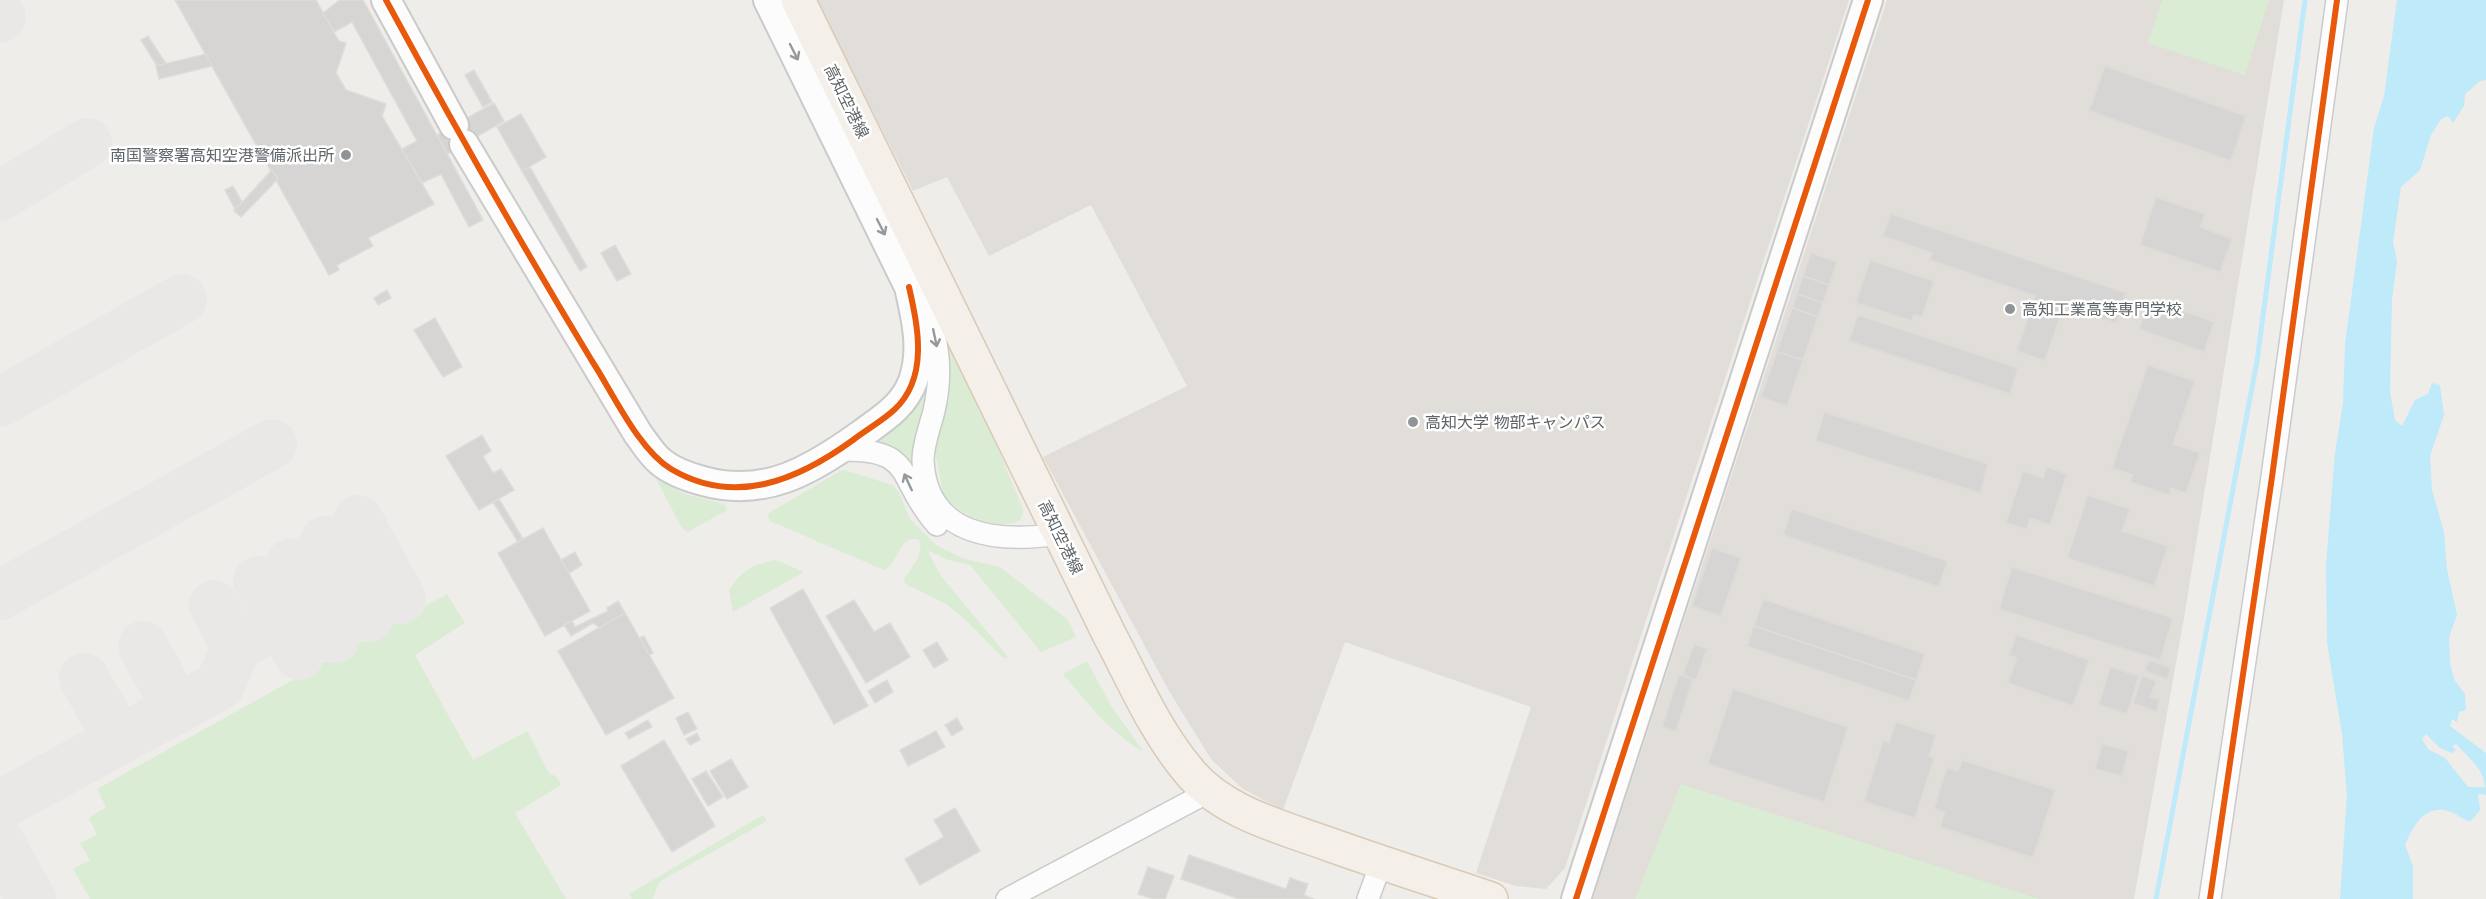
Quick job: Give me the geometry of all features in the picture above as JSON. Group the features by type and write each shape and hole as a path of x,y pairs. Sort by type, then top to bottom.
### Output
{"main road":[{"name":"高知空港線","path":"798,0 1059,534 1151,714 1188,771 1207,790 1226,803 1264,821 1491,899"}],"street":[{"path":"386,0 459,135 638,434 660,461 696,479 717,485 750,487 782,482 838,450 894,411 912,382 918,361 918,338 909,286"},
{"path":"768,0 909,286 928,313 938,356 938,393 923,460 926,480 935,502 957,524 991,537 1028,539 1059,534"},
{"path":"1576,899 1868,0"},
{"path":"2210,899 2271,489 2337,0"},
{"path":"838,450 868,449 883,453 895,460 925,512 938,526 963,542 990,550 1032,550 1059,534"},
{"path":"1006,899 1195,799 1207,790"},
{"path":"1368,899 1381,863"}],"shaded area":[{"name":"高知大学 物部キャンパス","path":"817,0 1849,0 1565,868 1546,889 1516,886 1476,873 1531,707 1345,642 1283,810 1243,789 1211,759 1169,691 1043,457 1187,386 1091,205 989,256 947,177 913,191"},
{"name":"高知工業高等専門学校","path":"1887,0 2284,0 2184,618 2134,899 1593,899"}],"green space":[{"path":"784,0 969,379 1023,509 1021,519 1014,523 998,524 982,521 944,499 934,446 943,413"},
{"path":"2162,0 2269,0 2245,75 2148,43"},
{"path":"931,367 917,473 891,446 871,439"},
{"path":"845,470 892,485 899,492 910,519 937,546 965,559 1000,567 1067,619 1076,637 1041,652 970,565 948,560 927,550 941,576 1008,657 1004,659 966,620 946,604 905,584 904,579 919,555 919,540 907,541 893,562 884,570 770,521 769,513"},
{"path":"656,479 685,494 724,504 727,510 688,532 682,528"},
{"path":"776,560 804,572 733,612 729,590 738,577 749,569"},
{"path":"447,594 465,623 415,655 473,760 527,731 549,773 557,777 561,785 515,813 566,899 90,899 73,869 90,860 80,843 97,834 89,818 106,807 97,789"},
{"path":"1087,661 1111,706 1144,752 1110,726 1063,674"},
{"path":"1681,784 2039,899 1635,899"},
{"path":"763,815 767,821 659,882 653,899 632,899 629,894"}],"water":[{"path":"2397,0 2486,0 2486,80 2480,81 2465,94 2464,106 2453,123 2448,116 2441,119 2431,135 2420,170 2401,187 2393,242 2397,261 2392,300 2390,392 2395,420 2402,426 2415,400 2428,394 2432,383 2440,385 2444,415 2430,456 2432,490 2444,532 2447,569 2457,615 2449,637 2450,664 2455,681 2465,694 2466,710 2459,712 2457,722 2452,719 2450,726 2486,753 2486,795 2478,794 2480,810 2470,822 2444,810 2430,812 2419,820 2405,845 2413,866 2413,899 2340,899 2347,795 2342,734 2327,643 2326,564 2335,453 2343,403 2345,344 2374,128 2384,96","holes":["2426,734 2440,748 2452,753 2456,750 2452,746 2456,744 2479,769 2485,787 2468,787 2445,758 2428,749 2422,739"]}],"building":[{"path":"175,0 316,0 339,41 346,43 336,73 346,90 386,104 382,116 434,204 368,238 373,246 337,265 339,270 329,275"},
{"path":"340,0 363,0 483,220 469,227 441,174 422,183 402,149 417,141 352,22 334,32 323,13"},
{"path":"148,36 166,64 157,66 141,40"},
{"path":"206,54 212,66 159,79 156,66"},
{"path":"2105,66 2246,116 2231,161 2089,111"},
{"path":"474,70 492,102 483,107 465,75"},
{"path":"494,103 504,121 447,154 437,135"},
{"path":"521,114 546,157 522,171 497,127"},
{"path":"530,167 587,267 580,271 522,171"},
{"path":"272,170 278,179 241,217 234,211"},
{"path":"233,186 242,202 235,209 225,190"},
{"path":"2156,197 2205,214 2200,227 2232,239 2220,272 2140,245"},
{"path":"1891,214 2126,293 2116,323 2064,305 2045,361 2017,351 2035,296 1930,260 1932,253 1883,236"},
{"path":"615,245 631,274 617,281 601,253"},
{"path":"1811,253 1837,262 1829,285 1803,276"},
{"path":"1870,260 1934,281 1922,317 1914,315 1912,321 1856,303"},
{"path":"1803,276 1829,285 1823,303 1797,294"},
{"path":"387,290 391,298 378,305 374,298"},
{"path":"1797,294 1823,303 1818,317 1792,308"},
{"path":"2150,299 2214,322 2204,352 2139,329"},
{"path":"1792,308 1818,317 1803,360 1777,352"},
{"path":"1858,315 2018,368 2010,394 1849,341"},
{"path":"435,318 462,367 443,377 414,330"},
{"path":"1777,352 1803,360 1787,406 1761,397"},
{"path":"2148,365 2195,381 2173,444 2200,453 2186,493 2171,488 2169,495 2130,482 2133,475 2112,468"},
{"path":"1824,412 1988,464 1980,493 1816,441"},
{"path":"482,435 491,451 483,456 493,473 501,469 514,490 479,510 446,456"},
{"path":"2047,467 2067,474 2050,525 2030,518 2027,529 2006,523 2023,471 2043,478"},
{"path":"2088,495 2130,509 2122,531 2168,546 2154,586 2067,558"},
{"path":"499,499 523,539 518,542 493,502"},
{"path":"1792,509 1947,561 1939,587 1783,535"},
{"path":"543,528 590,611 545,636 498,553"},
{"path":"1712,548 1741,558 1721,616 1692,606"},
{"path":"575,552 582,565 569,573 561,560"},
{"path":"2012,567 2173,618 2160,660 1999,609"},
{"path":"803,589 868,706 834,724 770,608"},
{"path":"1763,599 1925,654 1916,680 1754,626"},
{"path":"854,600 874,632 890,623 910,657 866,683 826,616"},
{"path":"618,601 625,613 600,628 593,623 571,636 564,625 572,621 575,627 608,611 607,608"},
{"path":"625,613 674,698 606,735 558,651"},
{"path":"1754,626 1916,680 1909,701 1747,646"},
{"path":"2016,635 2089,660 2073,706 2008,683 2017,658 2009,655"},
{"path":"644,636 653,653 649,655 640,638"},
{"path":"937,642 948,660 934,668 923,650"},
{"path":"1694,644 1707,649 1696,680 1683,675"},
{"path":"2149,660 2171,668 2167,679 2145,671"},
{"path":"2110,667 2139,676 2127,714 2099,705"},
{"path":"1679,675 1693,679 1676,731 1662,727"},
{"path":"2142,676 2156,681 2150,697 2160,700 2156,712 2133,703"},
{"path":"887,680 893,692 875,703 868,691"},
{"path":"1733,689 1848,727 1824,802 1708,764"},
{"path":"688,712 697,729 684,735 676,718"},
{"path":"957,718 963,729 952,736 945,725"},
{"path":"648,720 652,727 629,739 625,733"},
{"path":"1896,722 1936,735 1929,756 1934,758 1915,818 1864,802 1883,741 1889,743"},
{"path":"936,731 945,747 908,766 900,750"},
{"path":"697,733 700,740 690,745 686,739"},
{"path":"664,740 715,826 672,852 621,766"},
{"path":"2102,744 2129,751 2122,776 2095,769"},
{"path":"731,759 748,787 727,799 710,771"},
{"path":"1962,760 2055,790 2033,858 1940,827 1945,812 1934,809 1947,767 1958,771"},
{"path":"706,771 723,797 708,806 692,779"},
{"path":"955,808 980,851 920,885 905,859 944,837 934,820"},
{"path":"1189,855 1286,889 1290,878 1308,884 1304,895 1314,899 1239,899 1181,879"},
{"path":"1148,867 1174,876 1165,899 1153,899 1138,894"}],"waterway":[{"path":"2156,899 2257,361 2305,0"}],"taxiway":[{"path":"0,196 87,143"},
{"path":"0,402 182,299"},
{"path":"0,595 272,444"},
{"path":"358,520 401,599"},
{"path":"325,541 369,617"},
{"path":"291,563 335,638"},
{"path":"0,805 220,685 236,647 382,563"},
{"path":"258,581 299,655"},
{"path":"214,605 236,647"},
{"path":"143,646 177,708"},
{"path":"84,678 119,740"},
{"path":"0,843 31,899"}],"cycle path":[{"path":"386,0 487,182 618,404 648,448 671,469 695,480 719,486 742,487 765,484 810,467 884,418 905,397 916,368 917,335 909,287"},
{"path":"1576,899 1868,0"},
{"path":"2210,899 2272,477 2337,0"}],"place":[{"name":"南国警察署高知空港警備派出所","path":"346,155"},
{"name":"高知工業高等専門学校","path":"2010,309"},
{"name":"高知大学 物部キャンパス","path":"1413,422"}]}
